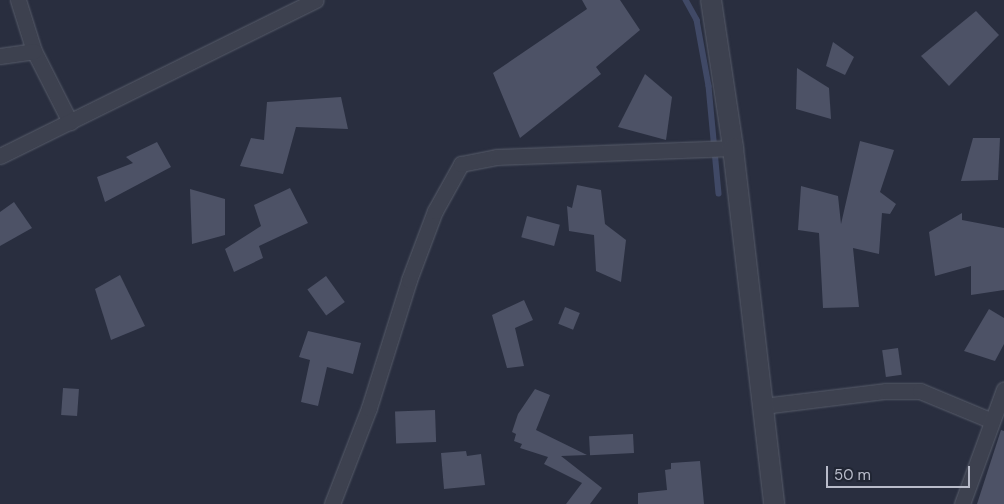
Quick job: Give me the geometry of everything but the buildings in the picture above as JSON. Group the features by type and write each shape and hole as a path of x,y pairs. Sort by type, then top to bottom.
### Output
{"street":[{"path":"18,0 34,51 70,122"},
{"path":"0,156 316,0"},
{"path":"711,0 733,148 774,504"},
{"path":"0,56 34,51"},
{"path":"332,504 369,408 409,280 435,211 461,164 497,157 733,148"},
{"path":"962,504 990,420 1004,389"},
{"path":"763,406 886,391 920,391 990,420"}],"waterway":[{"path":"686,0 697,20 709,86 719,194"}]}
